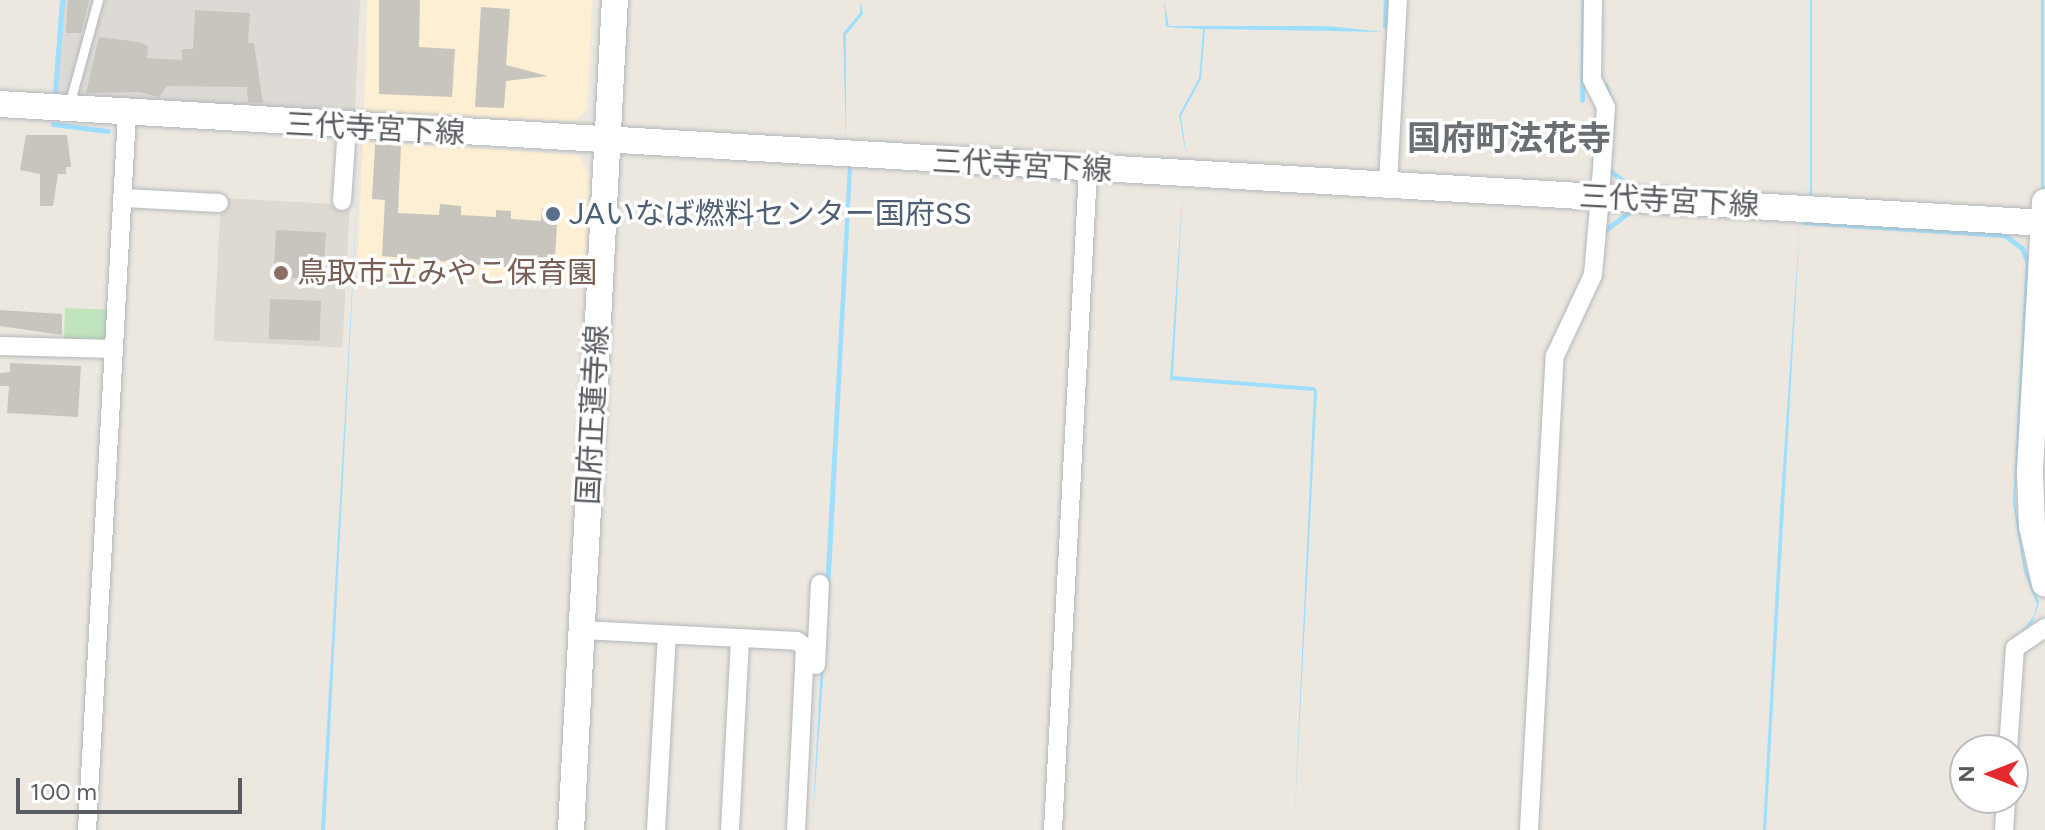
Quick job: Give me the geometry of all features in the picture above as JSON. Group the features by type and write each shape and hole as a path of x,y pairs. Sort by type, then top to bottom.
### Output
{"main road":[{"name":"国府正蓮寺線","path":"571,830 615,0"},
{"name":"三代寺宮下線","path":"0,104 347,128 606,140 1088,170 2045,216"},
{"path":"2045,216 2030,472 2032,526 2045,584"}],"street":[{"path":"1388,183 1398,0"},
{"path":"1529,830 1555,356 1593,275 1600,197 1606,107 1592,79 1593,0"},
{"path":"87,830 127,114"},
{"path":"342,201 347,128"},
{"path":"1053,830 1088,170"},
{"path":"124,198 219,203"},
{"path":"0,346 114,349"},
{"path":"806,830 820,584"},
{"path":"2009,734 2015,648 2045,628"},
{"path":"582,630 797,641 805,647 796,830"},
{"path":"656,830 667,635"},
{"path":"730,830 740,638"}],"lane":[{"path":"68,109 98,0"}],"shaded area":[{"path":"60,0 360,0 355,112 54,94"},
{"path":"367,0 592,0 587,109 575,121 364,113"},
{"path":"363,141 579,155 590,176 585,284 357,272"},
{"name":"鳥取市立みやこ保育園","path":"221,198 350,205 342,348 214,341"}],"green space":[{"path":"65,308 113,310 105,344 64,343"}],"water":[{"path":"861,0 863,14 846,35 846,142 843,33 860,13"},
{"path":"1164,0 1169,26 1327,26 1384,32 1205,29 1201,79 1181,116 1187,161 1179,115 1199,78 1203,29 1166,27"},
{"path":"1812,0 1812,198 1810,198"},
{"path":"2041,0 2044,0 2044,195 2041,195"},
{"path":"360,143 325,830 321,830 348,361"},
{"path":"848,165 852,169 832,557 812,830"},
{"path":"1183,186 1173,376 1314,387 1317,390 1294,830 1314,391 1170,380"},
{"path":"1800,221 1766,830 1763,830 1780,511"},
{"path":"2026,259 2030,260 2015,502 2026,570 2039,602 2033,622 2020,633 2034,616 2037,604 2024,572 2013,503"}],"building":[{"path":"68,0 89,0 81,33 66,33"},
{"path":"379,0 420,0 419,47 455,49 452,97 379,94"},
{"path":"481,7 510,9 506,65 548,76 506,81 504,108 475,107"},
{"path":"195,10 250,13 248,43 254,43 263,103 248,102 247,87 167,86 159,97 140,92 86,93 99,37 139,42 148,46 147,58 182,60 182,49 193,49"},
{"path":"26,135 67,135 71,167 66,167 66,174 58,174 53,206 40,206 40,174 20,170"},
{"path":"375,144 401,146 398,213 439,215 440,204 461,206 461,215 496,217 496,210 511,211 511,219 541,221 542,208 558,210 555,257 545,257 545,266 517,268 382,256 385,200 372,199"},
{"path":"276,230 326,233 323,280 274,277"},
{"path":"270,299 321,301 320,341 269,339"},
{"path":"0,310 62,314 62,335 0,326"},
{"path":"10,363 81,366 78,417 7,413 9,386 0,386 0,373 10,372"}],"waterway":[{"path":"55,92 62,0"},
{"path":"1385,26 1386,0"},
{"path":"1582,100 1584,0"},
{"path":"1605,85 1612,105"},
{"path":"53,124 108,131"},
{"path":"1610,171 1630,186"},
{"path":"1604,231 1629,212"},
{"path":"1804,222 2004,235 2022,248 2028,263"}],"place":[{"name":"JAいなば燃料センター国府SS","path":"553,214"},
{"name":"鳥取市立みやこ保育園","path":"281,273"}],"district":[{"name":"国府町法花寺","path":"1509,139"}]}
